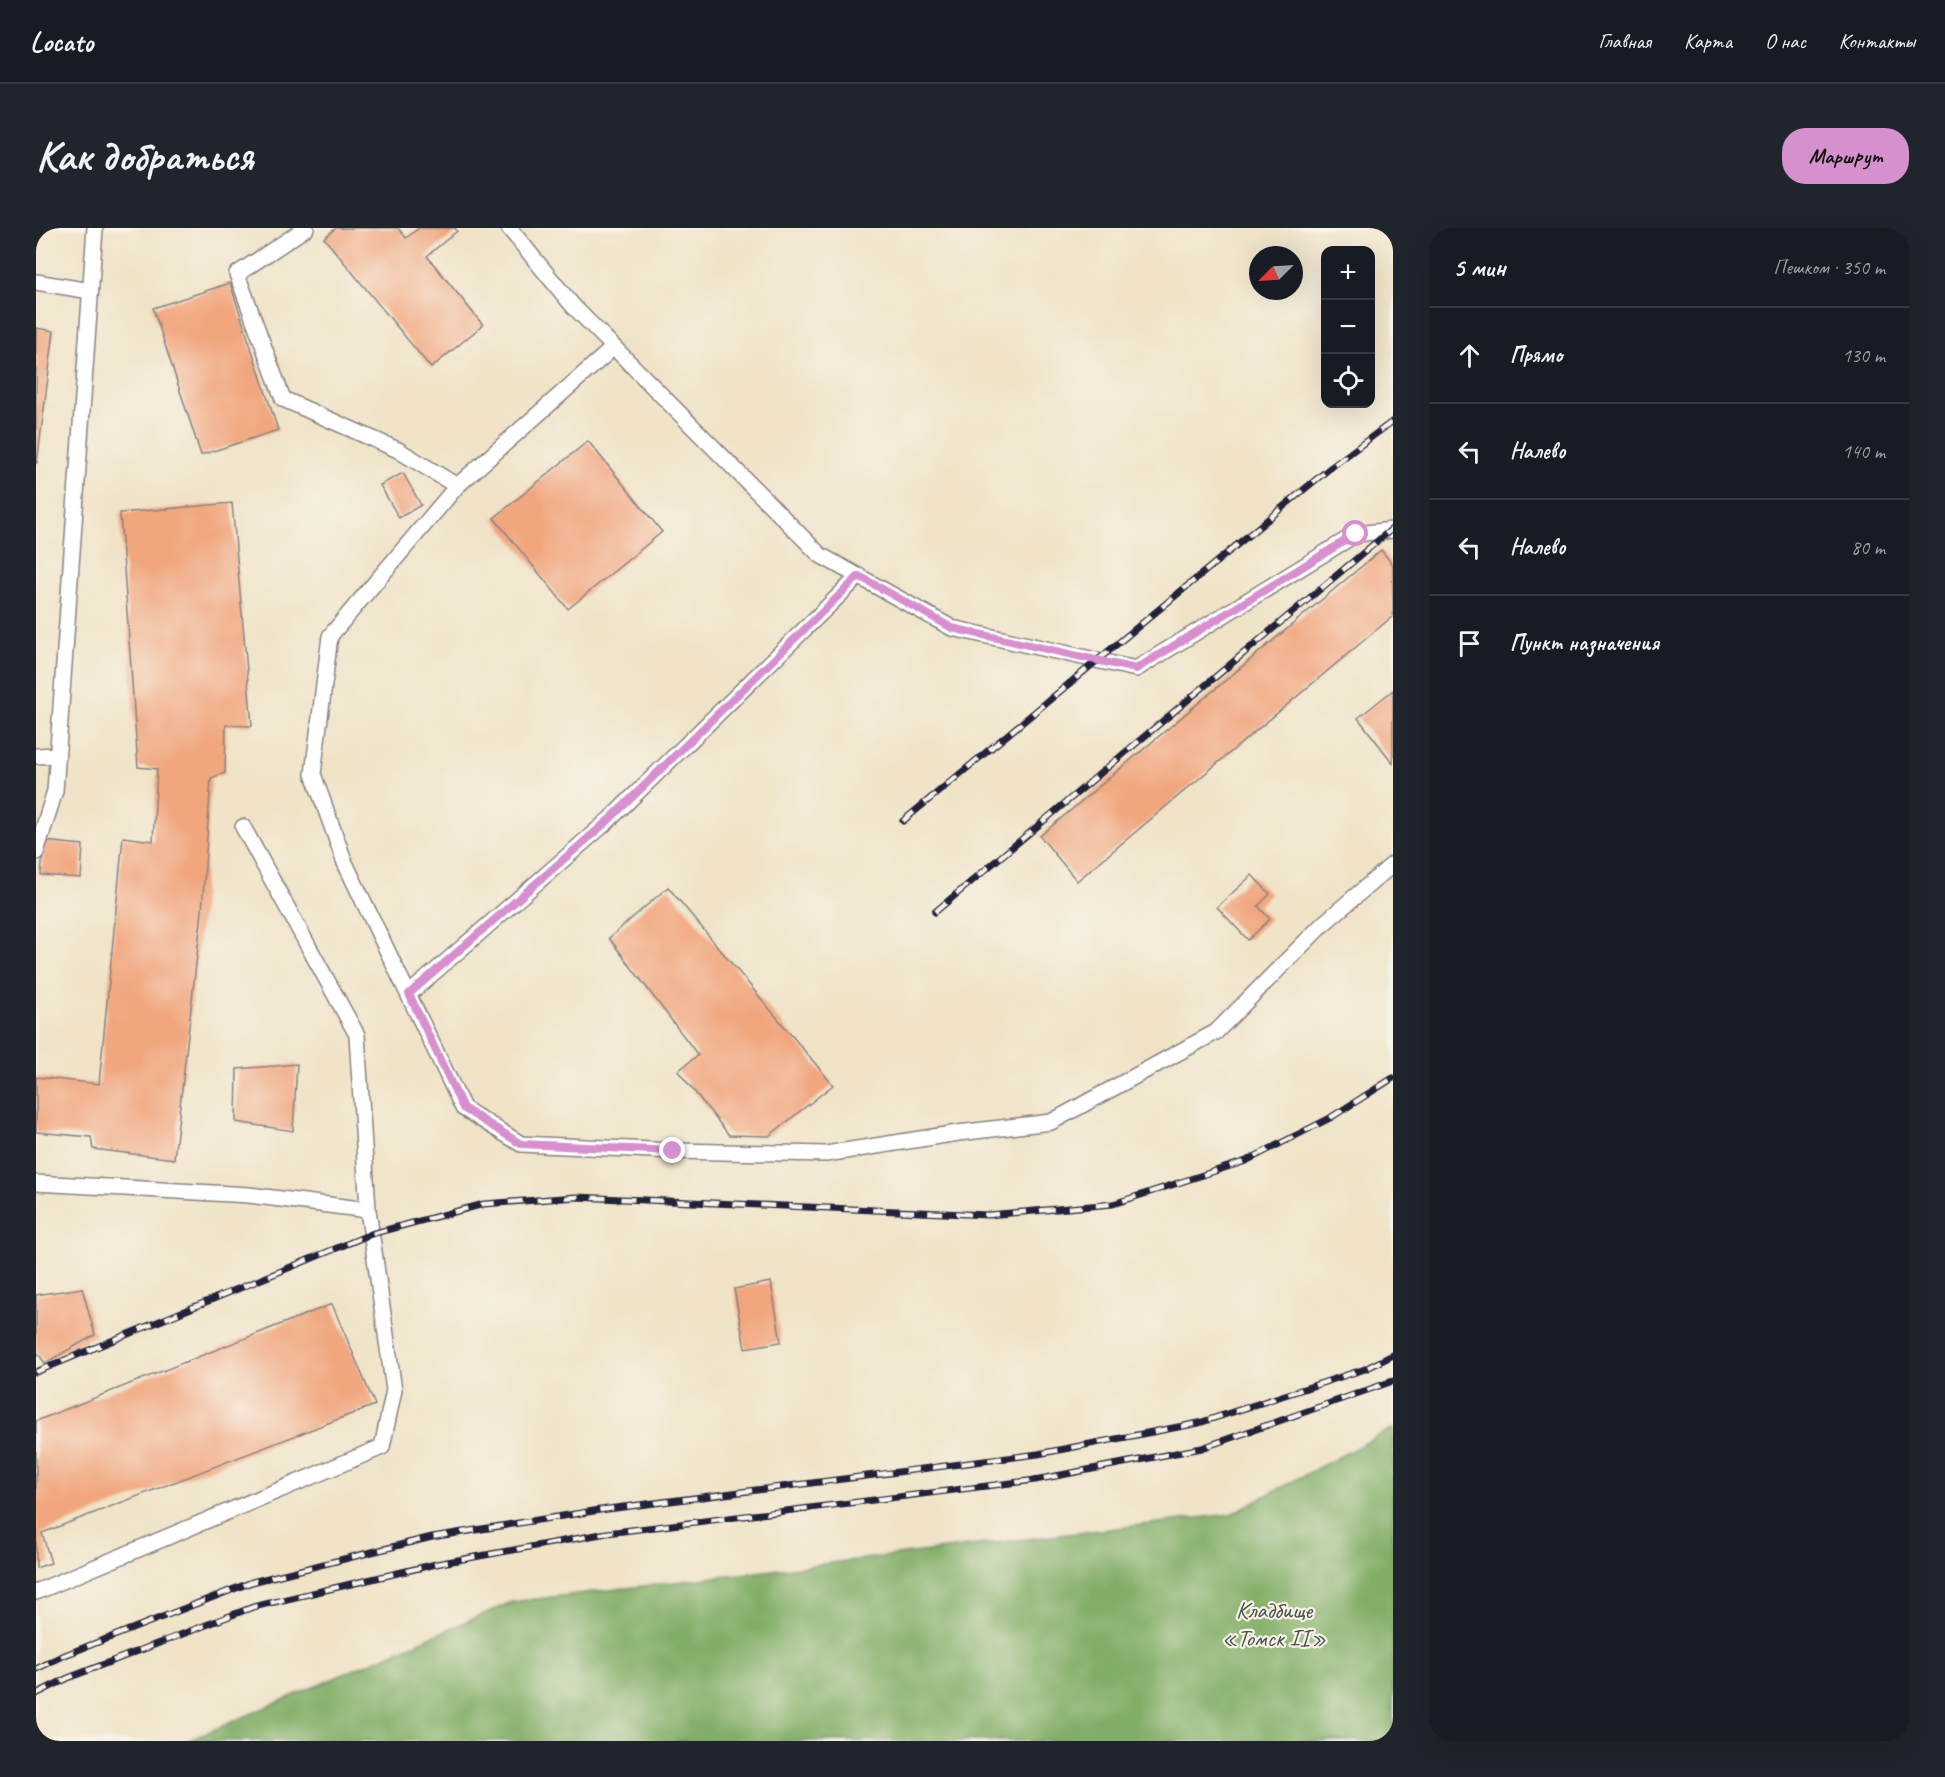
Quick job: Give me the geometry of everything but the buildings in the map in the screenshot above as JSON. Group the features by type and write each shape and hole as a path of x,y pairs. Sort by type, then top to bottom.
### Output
{"lane":[{"path":"36,852 55,791 95,228"},
{"path":"306,228 237,274 283,399 398,450 457,486"},
{"path":"509,228 573,306 820,555 952,628 1136,669 1356,534 1393,530"},
{"path":"36,282 90,291"},
{"path":"614,347 457,486 330,636 313,774 345,863 463,1108 521,1144 673,1151 826,1154 1051,1122 1216,1032 1323,924 1393,864"},
{"path":"409,994 610,819 859,576"},
{"path":"36,756 57,755"},
{"path":"36,1592 382,1446 394,1390 368,1210 357,1035 243,827"},
{"path":"36,1183 249,1195 368,1210"}],"green space":[{"name":"Кладбище «Томск II»","path":"1393,1428 1393,1741 187,1741 512,1602 1231,1514"}],"railway":[{"path":"903,821 1330,468 1393,421"},
{"path":"935,912 1393,528"},
{"path":"36,1372 371,1234 484,1204 576,1197 988,1215 1113,1204 1246,1161 1330,1118 1393,1078"},
{"path":"36,1669 65,1655 252,1582 432,1537 600,1510 1038,1454 1199,1423 1365,1369 1393,1355"},
{"path":"36,1694 68,1678 253,1607 436,1564 607,1533 1035,1480 1202,1448 1393,1381"}],"route":[{"path":"673,1151 521,1144 463,1108 409,994 610,819 859,576 952,628 1136,669 1356,534"}]}
